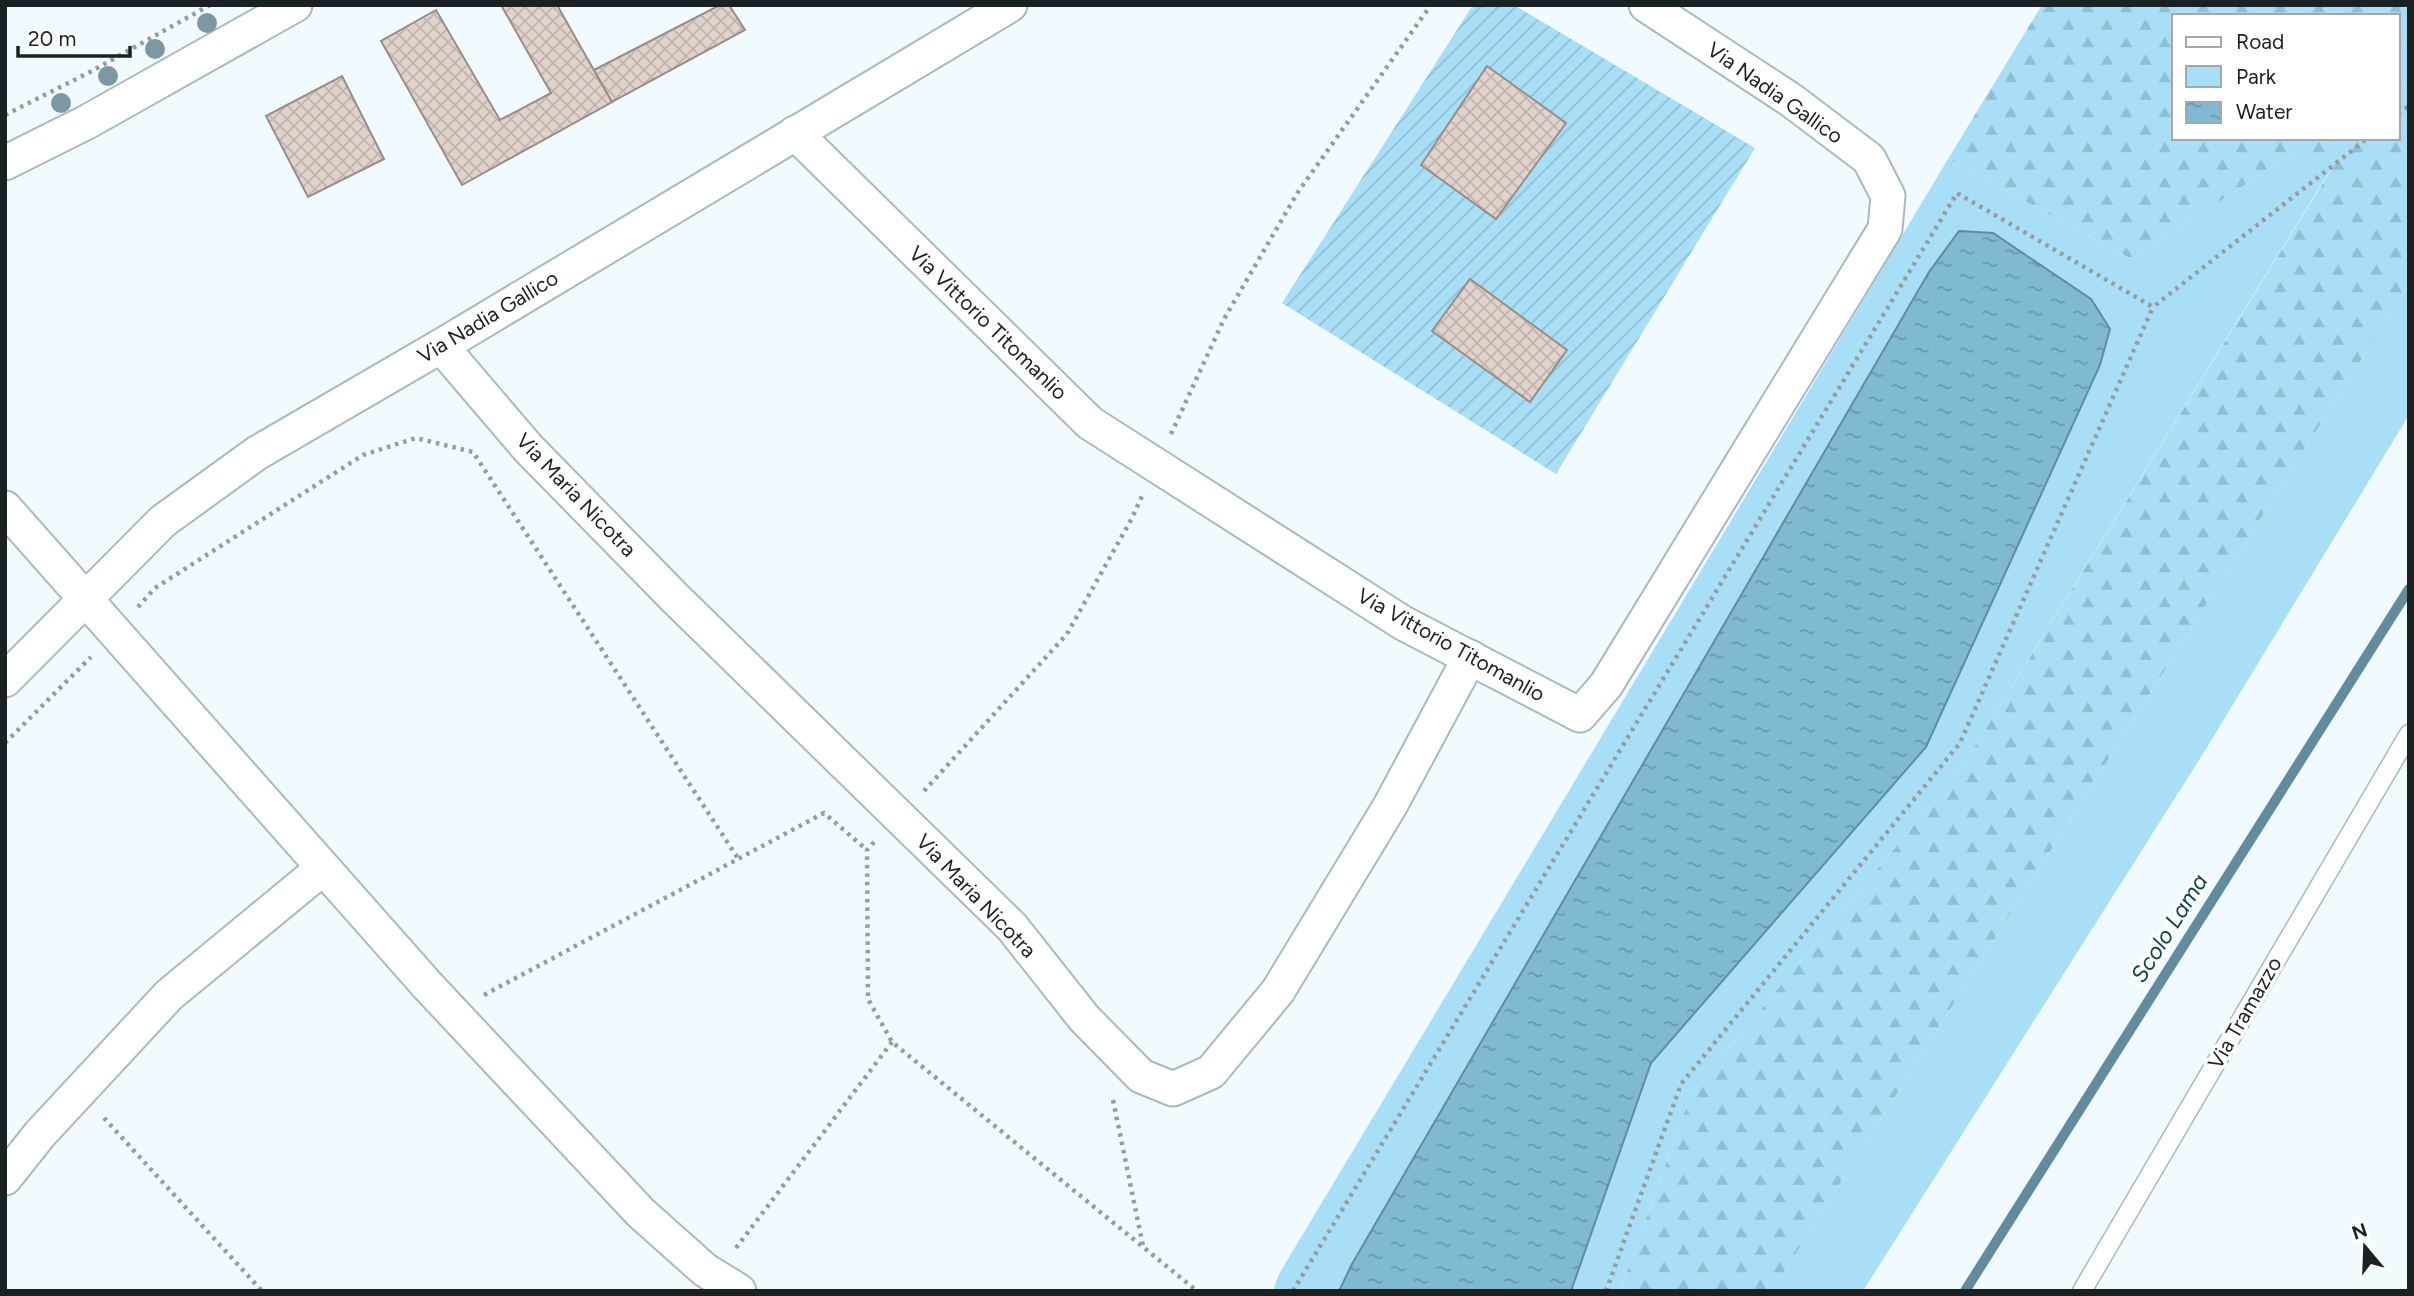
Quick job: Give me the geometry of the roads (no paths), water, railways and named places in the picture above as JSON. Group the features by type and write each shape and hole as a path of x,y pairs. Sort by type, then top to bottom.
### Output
{"street":[{"path":"5,163 87,122 295,5"},
{"name":"Via Nadia Gallico","path":"5,680 163,521 257,453 441,346 1010,5"},
{"name":"Via Nadia Gallico","path":"1646,5 1791,100 1869,159 1888,196"},
{"name":"Via Vittorio Titomanlio","path":"795,133 1090,423 1403,623 1580,715 1606,685 1885,229 1888,196"},
{"name":"Via Maria Nicotra","path":"441,346 528,448 630,552 1012,927 1084,1018 1140,1076 1173,1089 1211,1072 1278,991 1390,806 1470,657"},
{"path":"5,508 452,1012 641,1213 705,1270 727,1283"},
{"path":"5,1178 40,1134 169,995 323,868"}],"lane":[{"name":"Via Tramazzo","path":"2082,1291 2409,734"}],"water":[{"path":"1959,231 1993,233 2091,299 2110,329 2100,365 1926,747 1651,1063 1571,1291 1339,1291 1352,1264 1929,272"}],"waterway":[{"name":"Scolo Lama","path":"1965,1291 2409,589"}]}
